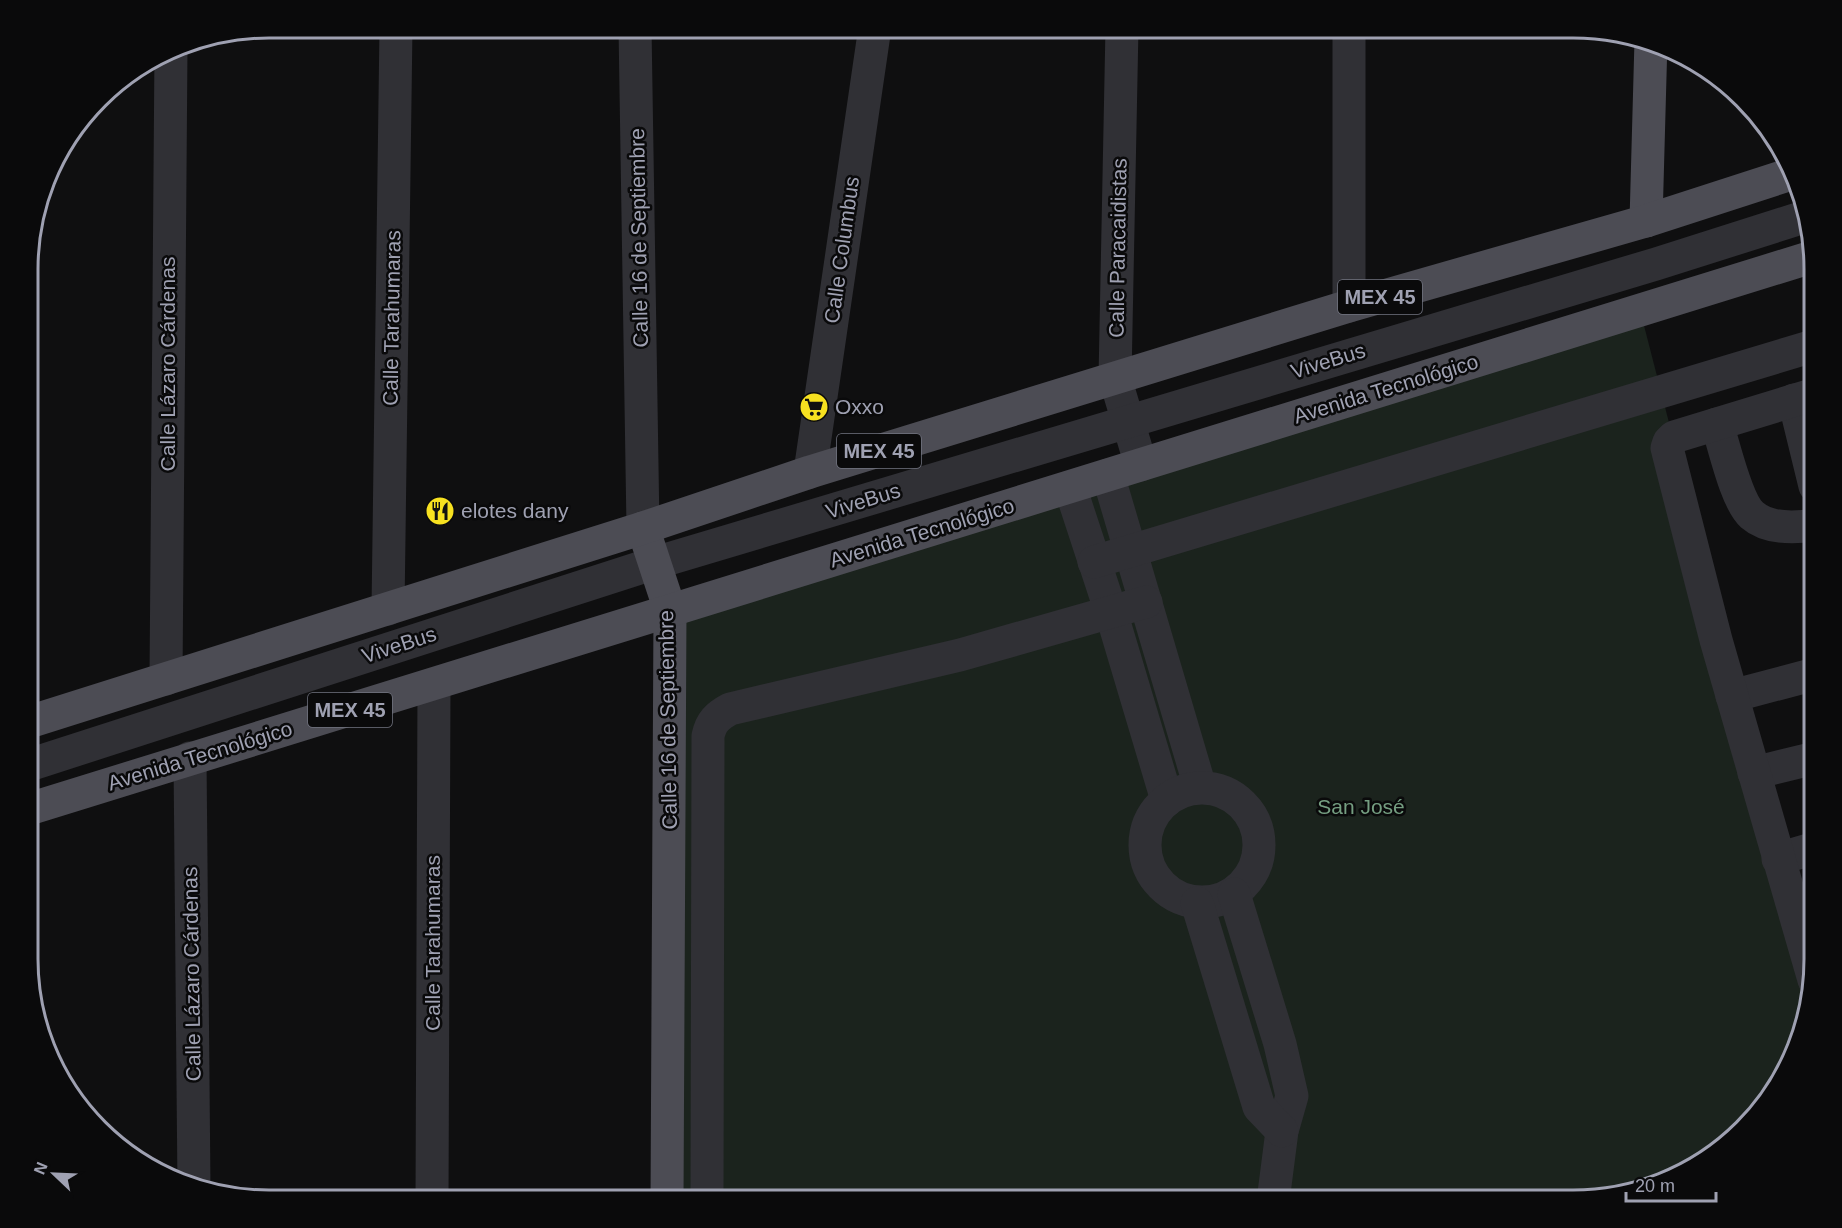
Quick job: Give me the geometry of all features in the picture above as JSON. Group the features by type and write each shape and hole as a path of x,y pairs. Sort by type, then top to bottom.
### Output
{"main road":[{"path":"1646,221 1651,51"},
{"name":"MEX 45","path":"38,719 643,528 810,472 1349,306 1646,221 1785,176"},
{"name":"Avenida Tecnológico","path":"38,806 1804,259"},
{"name":"Calle 16 de Septiembre","path":"643,528 670,610 667,1190"}],"street":[{"name":"Calle Tarahumaras","path":"388,609 396,38"},
{"name":"Calle 16 de Septiembre","path":"635,38 643,528"},
{"name":"Calle Columbus","path":"810,472 873,38"},
{"name":"Calle Paracaidistas","path":"1122,38 1115,378 1141,465"},
{"path":"1349,38 1349,306"},
{"name":"Calle Lázaro Cárdenas","path":"166,679 171,59"},
{"name":"ViveBus","path":"38,762 655,563 1645,267 1799,219"},
{"path":"1094,562 1804,350"},
{"path":"1804,397 1674,437 1669,441 1667,448 1732,696 1778,859 1804,927"},
{"path":"1717,424 1740,496 1751,515 1781,526 1804,525"},
{"path":"1108,475 1200,787"},
{"path":"1070,487 1111,612 1167,800"},
{"path":"707,1190 708,736 712,722 718,715 730,709 960,655 1146,602"},
{"path":"1732,696 1804,677"},
{"name":"Calle Tarahumaras","path":"432,1190 434,685"},
{"name":"Calle Lázaro Cárdenas","path":"190,758 194,1178"},
{"path":"1754,773 1804,761"},
{"path":"1200,787 1225,792 1245,806 1257,827 1260,852 1251,876 1234,894 1197,903 1175,896 1158,882 1147,862 1145,839 1152,817 1167,800 1200,787"},
{"path":"1778,859 1804,851"},
{"path":"1234,894 1280,1044 1292,1096 1282,1131 1274,1190"},
{"path":"1197,903 1259,1107 1282,1131"}],"green space":[{"name":"San José","path":"1640,310 1804,947 1803,990 1797,1020 1787,1048 1774,1075 1757,1100 1737,1123 1714,1143 1689,1160 1662,1173 1634,1183 1604,1189 661,1190 670,610"}],"place":[{"name":"Oxxo","path":"814,407"},
{"name":"elotes dany","path":"440,511"}]}
